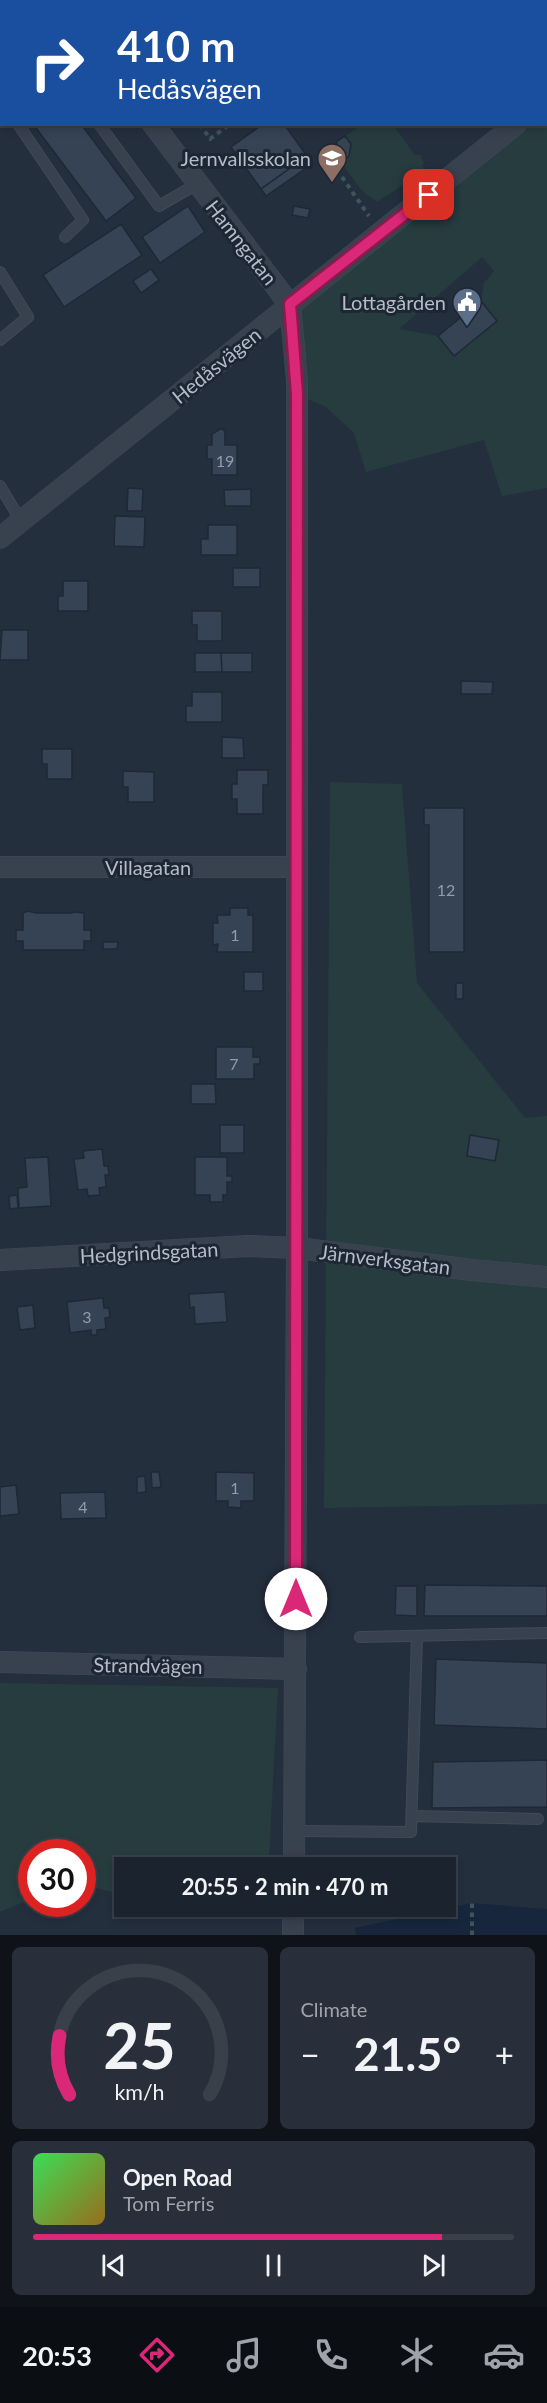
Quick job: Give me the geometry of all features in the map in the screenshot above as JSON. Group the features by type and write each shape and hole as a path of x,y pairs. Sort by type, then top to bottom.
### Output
{"street":[{"name":"Hamngatan","path":"154,126 290,304 297,394 294,1857"},
{"name":"Hedåsvägen","path":"0,538 513,126"},
{"name":"Villagatan","path":"0,867 296,867"},
{"name":"Hedgrindsgatan","path":"0,1260 248,1246 297,1248"},
{"name":"Järnverksgatan","path":"297,1248 547,1277"},
{"name":"Strandvägen","path":"0,1662 296,1669"},
{"path":"293,1917 293,1935"}],"lane":[{"path":"19,126 83,220 65,237"},
{"path":"100,126 159,206 197,183"},
{"path":"0,272 28,317 0,340"},
{"path":"0,486 21,521"},
{"path":"360,1636 547,1633"},
{"path":"294,1831 411,1832 417,1636"},
{"path":"412,1816 538,1819"}],"path":[{"path":"201,126 210,139 227,126"},
{"path":"342,177 375,224"},
{"path":"472,1903 472,1935"}],"green space":[{"path":"360,126 394,126 415,155 420,155 425,171 377,202 361,190 341,162 349,156 351,144 345,136"},
{"path":"515,126 547,126 547,488 502,496 484,440 366,472 354,433 326,407 297,394 290,305","holes":["482,257 494,271 484,283 481,301 497,321 454,355 438,336 399,329"]},
{"path":"330,782 402,784 417,983 525,1118 547,1116 547,1504 324,1508"},
{"path":"0,1683 278,1688 269,1857 114,1857 114,1892 96,1888 96,1839 18,1839 18,1904 0,1912"}],"water":[{"path":"472,1903 547,1909 547,1935 356,1935 355,1928 406,1917 456,1917 456,1906"}],"building":[{"path":"35,126 82,126 136,198 106,221"},
{"path":"260,126 285,126 307,156 261,189 231,147"},
{"path":"345,136 351,144 349,156 341,162 335,154 337,141"},
{"path":"307,156 312,164 266,196 261,189"},
{"path":"188,206 205,232 160,263 142,237"},
{"path":"294,206 310,209 308,218 292,215"},
{"path":"121,224 142,255 64,307 43,275"},
{"path":"151,269 159,280 141,293 133,281"},
{"name":"Lottagården","path":"481,301 497,321 454,356 438,336"},
{"path":"222,428 225,432 225,445 237,445 237,475 212,475 212,459 207,459 207,445 212,445 212,434"},
{"path":"128,488 143,489 142,511 127,511"},
{"path":"251,489 251,506 225,506 224,490"},
{"path":"115,516 145,517 144,547 114,546"},
{"path":"208,525 237,525 237,555 201,555 201,539 208,539"},
{"path":"233,568 260,568 260,587 233,587"},
{"path":"63,581 88,581 88,611 58,611 58,596 63,596"},
{"path":"192,611 222,611 222,641 197,641 197,625 192,625"},
{"path":"2,630 28,630 28,660 0,660"},
{"path":"195,653 221,653 222,672 195,672"},
{"path":"221,653 252,653 252,672 222,672"},
{"path":"461,681 493,682 492,694 461,694"},
{"path":"192,692 222,692 222,722 186,722 186,706 192,706"},
{"path":"222,737 243,738 244,758 222,758"},
{"path":"42,749 72,749 72,779 47,779 47,764 42,764"},
{"path":"237,770 268,770 268,785 263,785 263,814 237,814 237,799 232,799 232,784 237,784"},
{"path":"123,771 154,772 154,802 128,802 128,787 123,787"},
{"path":"424,808 464,808 464,952 429,952 429,825 424,825"},
{"path":"230,908 248,908 248,915 253,915 253,952 217,952 218,944 213,945 213,923 218,923 217,915 230,915"},
{"path":"28,911 84,913 84,930 91,930 91,941 84,941 84,950 23,950 23,941 16,941 16,930 23,930 23,913"},
{"path":"103,942 118,942 117,949 103,949"},
{"path":"244,972 263,972 263,991 244,991"},
{"path":"456,983 463,983 463,999 456,999"},
{"path":"216,1047 253,1047 253,1057 260,1057 260,1064 254,1064 254,1079 216,1079"},
{"path":"191,1084 215,1084 216,1104 191,1104"},
{"path":"220,1125 244,1125 244,1153 220,1153"},
{"path":"470,1135 499,1140 495,1161 467,1156"},
{"path":"102,1149 104,1166 108,1166 109,1175 105,1175 106,1187 99,1188 100,1195 88,1196 87,1189 78,1190 74,1159 84,1158 83,1151"},
{"path":"48,1157 51,1206 19,1208 18,1188 27,1187 25,1158"},
{"path":"195,1157 227,1157 227,1176 232,1176 232,1182 227,1182 227,1195 223,1195 223,1202 210,1202 210,1195 195,1195"},
{"path":"17,1195 18,1208 10,1209 9,1196"},
{"path":"225,1292 227,1322 195,1324 194,1307 190,1308 189,1294"},
{"path":"103,1298 104,1308 109,1308 110,1317 105,1318 106,1329 97,1330 97,1335 91,1335 91,1330 70,1333 67,1302"},
{"path":"33,1305 35,1328 20,1330 17,1307"},
{"path":"151,1472 159,1472 161,1487 152,1488"},
{"path":"216,1472 254,1473 254,1501 241,1501 241,1508 228,1507 228,1501 216,1501"},
{"path":"145,1476 146,1492 137,1493 137,1477"},
{"path":"16,1485 19,1514 0,1516 0,1487"},
{"path":"105,1492 106,1518 61,1519 60,1493"},
{"path":"425,1585 547,1586 547,1616 424,1616"},
{"path":"396,1586 417,1586 417,1616 395,1615"},
{"path":"436,1659 547,1663 547,1729 434,1725"},
{"path":"547,1760 547,1807 432,1808 433,1762"}],"place":[{"name":"Jernvallsskolan","path":"332,184"},
{"name":"Lottagården","path":"467,328"}],"route":[{"path":"296,1599 297,380 290,304 429,195"}]}
